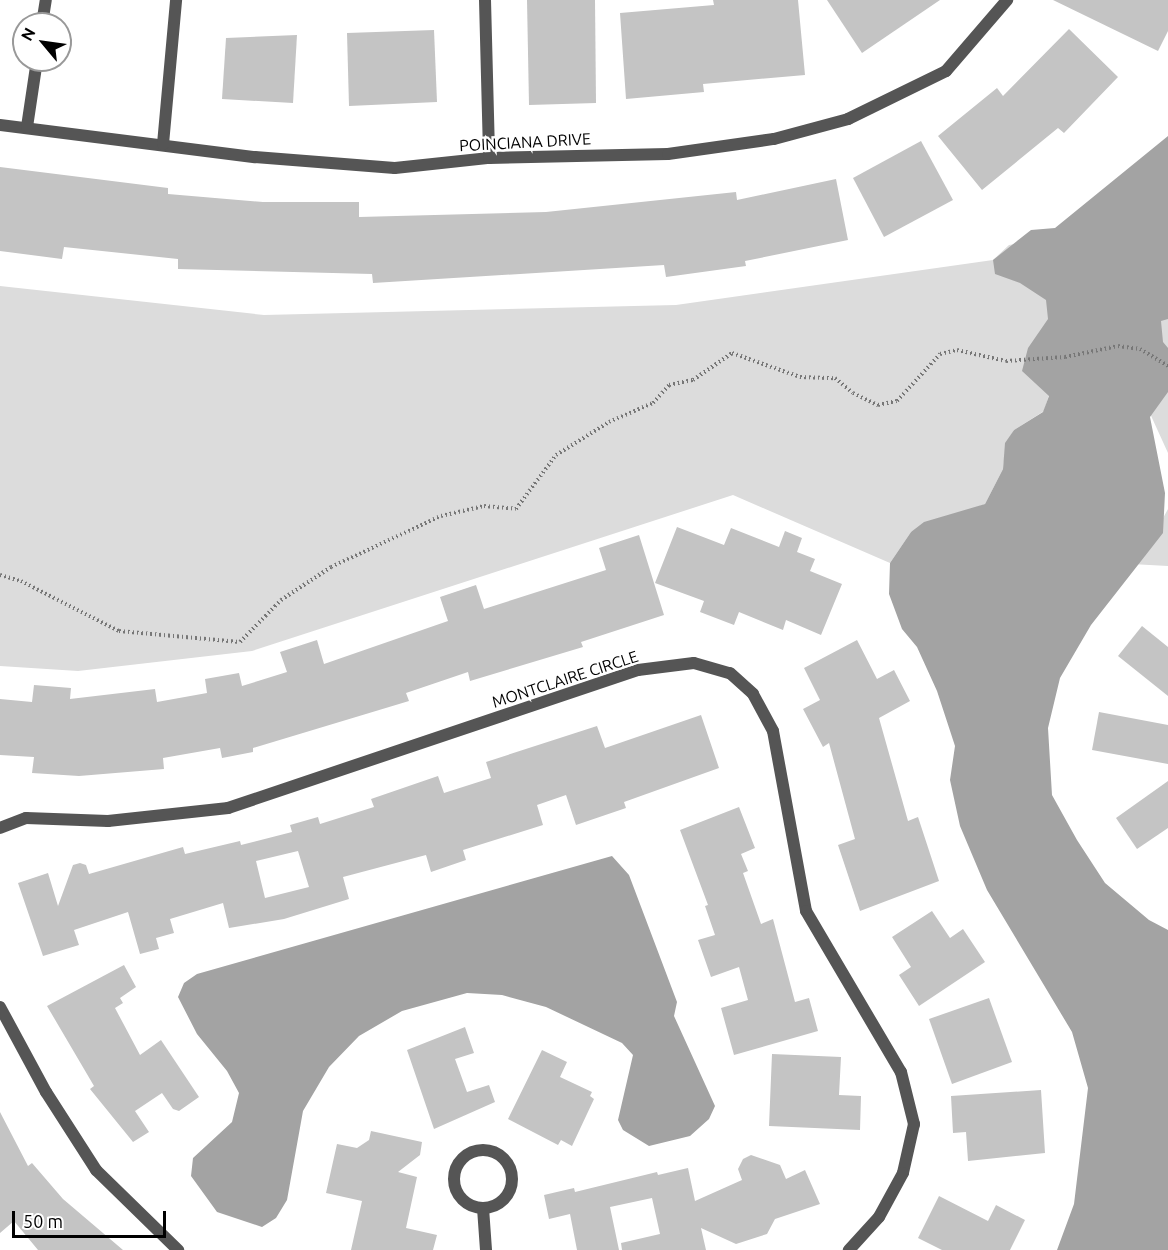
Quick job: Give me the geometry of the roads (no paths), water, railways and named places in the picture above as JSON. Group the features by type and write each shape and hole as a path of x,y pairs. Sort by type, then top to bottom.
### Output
{"street":[{"path":"163,144 176,0"},
{"path":"485,0 489,158"},
{"name":"POINCIANA DRIVE","path":"0,125 255,157 395,168 489,158 668,154 774,139 848,119 946,71 1007,0"},
{"path":"27,127 35,72"},
{"name":"MONTCLAIRE CIRCLE","path":"0,828 26,818 108,820 228,808 638,670 694,663 730,673 753,694 773,731 783,800 806,911 901,1072 914,1124 903,1173 879,1217 849,1250"},
{"path":"0,1007 46,1092 96,1170 177,1250"},
{"path":"483,1149 504,1158 512,1178 504,1199 483,1208 463,1200 454,1179 462,1158 483,1149"},
{"path":"483,1208 486,1250"}]}
